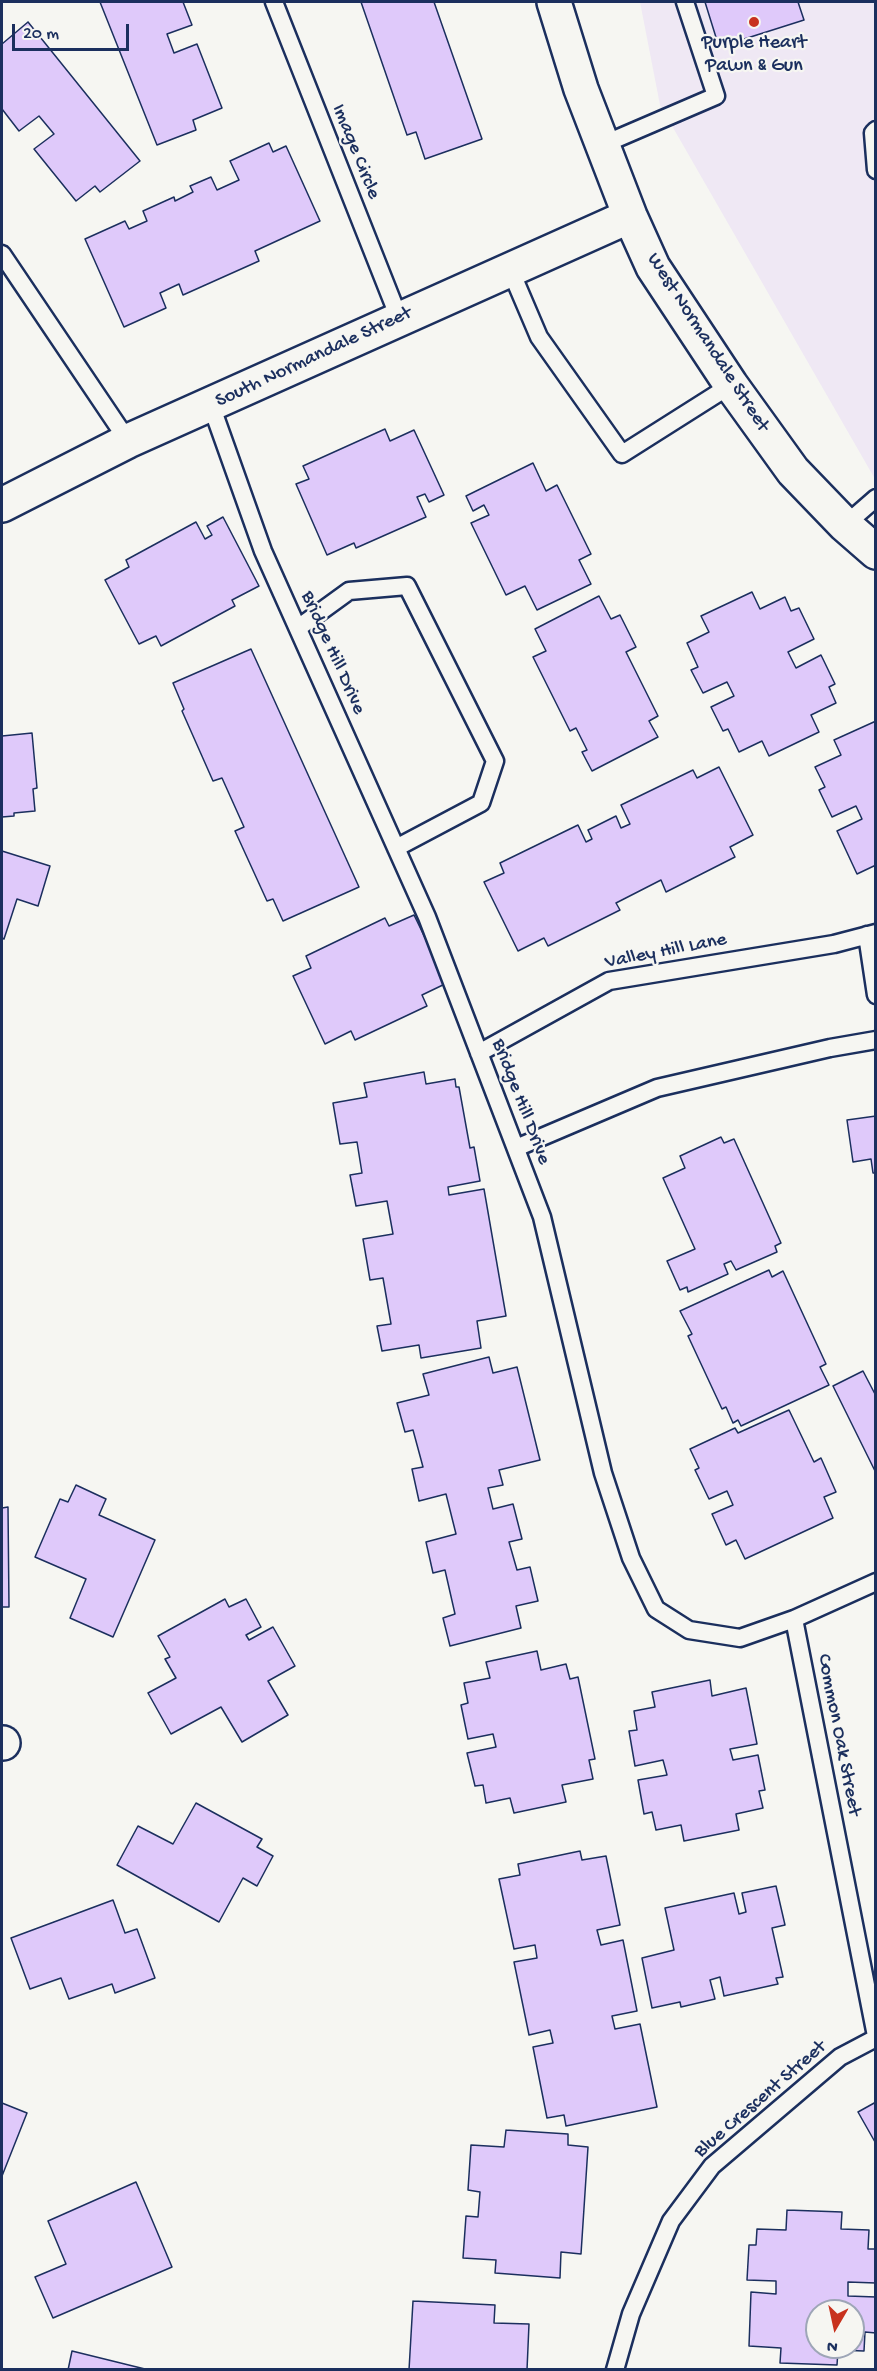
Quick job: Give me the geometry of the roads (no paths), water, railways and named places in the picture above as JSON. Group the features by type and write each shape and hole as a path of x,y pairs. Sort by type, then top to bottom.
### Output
{"street":[{"name":"West Normandale Street","path":"554,2 581,90 630,216 653,267 793,471 845,525 876,552"},
{"name":"South Normandale Street","path":"2,505 128,441 630,216"}],"lane":[{"name":"Image Circle","path":"274,2 399,318"},
{"path":"603,145 716,96 685,2"},
{"path":"876,130 873,132 876,170"},
{"path":"2,254 128,441"},
{"path":"510,269 539,337 622,454 732,385"},
{"name":"Bridge Hill Drive","path":"212,405 263,550 427,917 542,1217 603,1473 631,1558 656,1609 688,1630 740,1638 794,1619 876,1582"},
{"path":"845,525 876,498"},
{"path":"298,628 350,591 407,586 495,760 481,803 396,848"},
{"path":"871,934 876,995"},
{"name":"Valley Hill Lane","path":"479,1053 609,981 834,944 871,934"},
{"path":"516,1148 657,1088 830,1048 876,1040"},
{"name":"Common Oak Street","path":"794,1619 876,2037"},
{"name":"Blue Crescent Street","path":"615,2370 630,2314 671,2221 712,2166 840,2057 876,2037"}],"place":[{"name":"Purple Heart Pawn & Gun","path":"754,22"}]}
